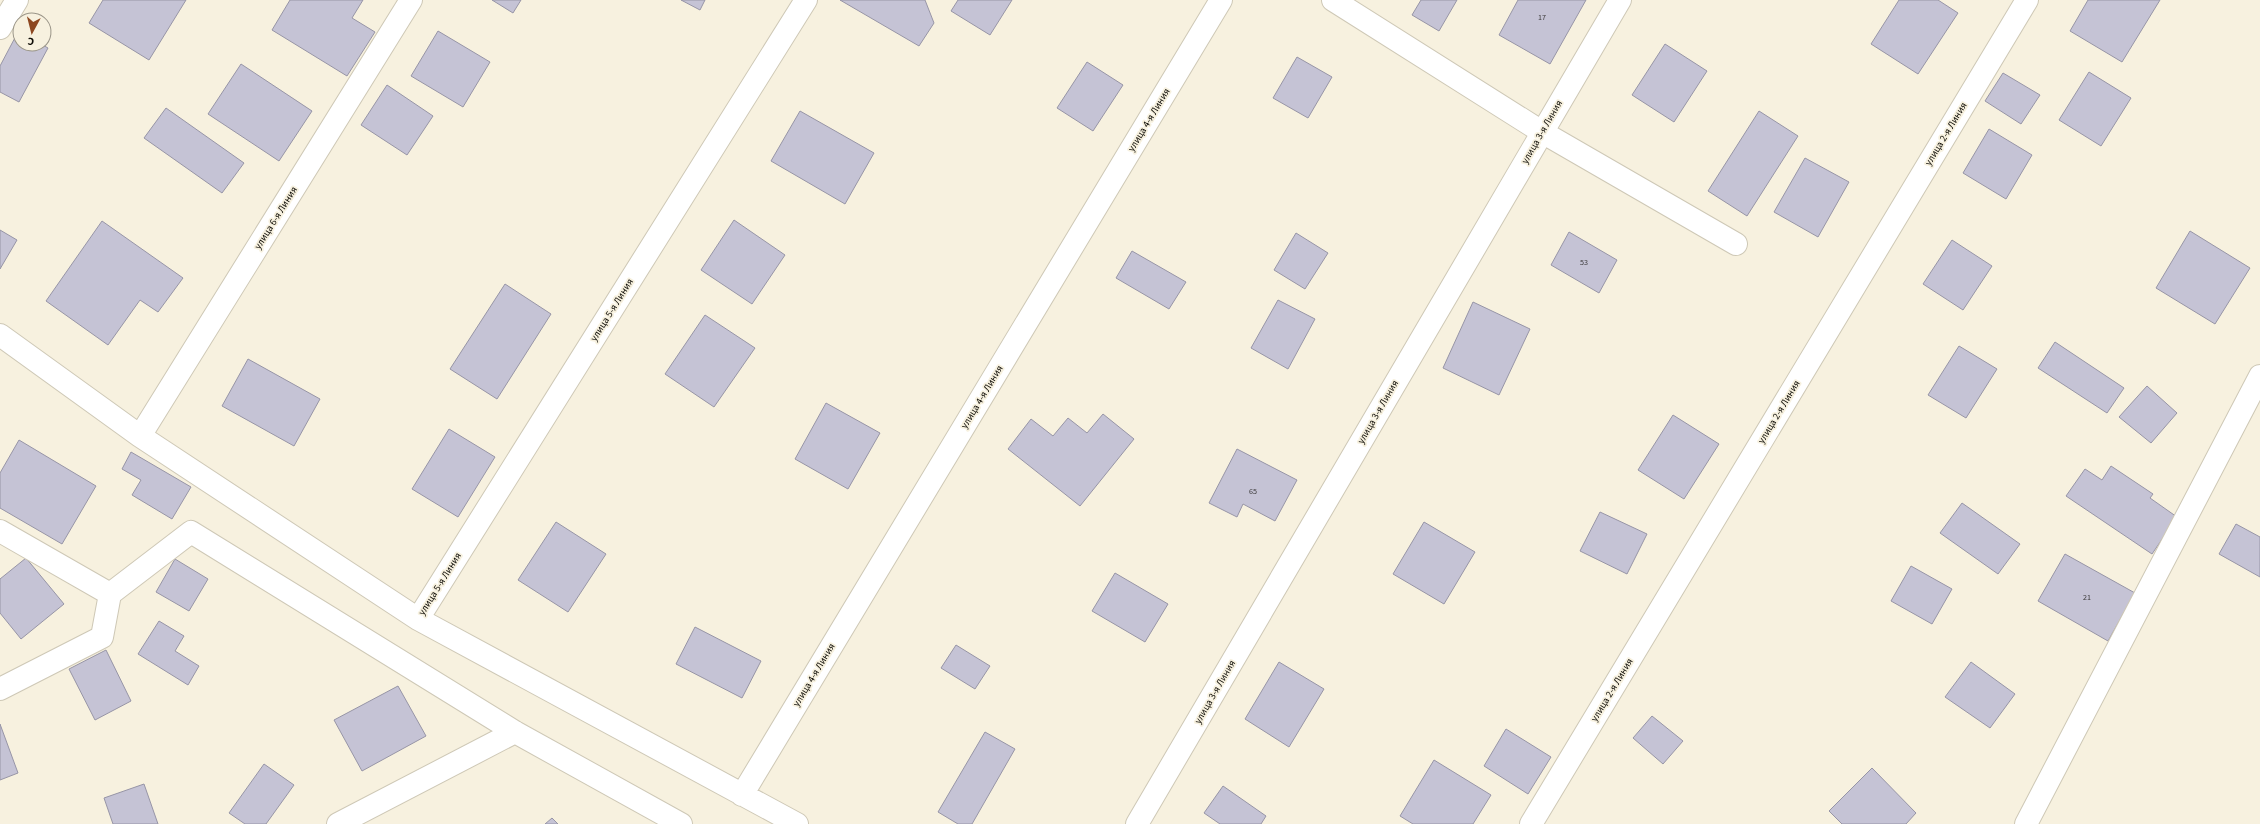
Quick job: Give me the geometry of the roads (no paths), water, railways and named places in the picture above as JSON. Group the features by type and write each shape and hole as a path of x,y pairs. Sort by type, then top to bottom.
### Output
{"street":[{"path":"0,28 17,0"},
{"name":"улица 6-я Линия","path":"140,436 411,0"},
{"name":"улица 5-я Линия","path":"418,619 806,0"},
{"name":"улица 4-я Линия","path":"742,795 1221,0"},
{"path":"1333,0 1542,132 1736,244"},
{"name":"улица 3-я Линия","path":"1137,824 1620,0"},
{"name":"улица 2-я Линия","path":"1531,824 2027,0"},
{"path":"0,335 140,436 418,619 798,824"},
{"path":"2026,824 2260,376"},
{"path":"0,531 110,594"},
{"path":"0,689 102,637 110,594 191,532 515,732 681,824"},
{"path":"338,824 515,732"}]}
